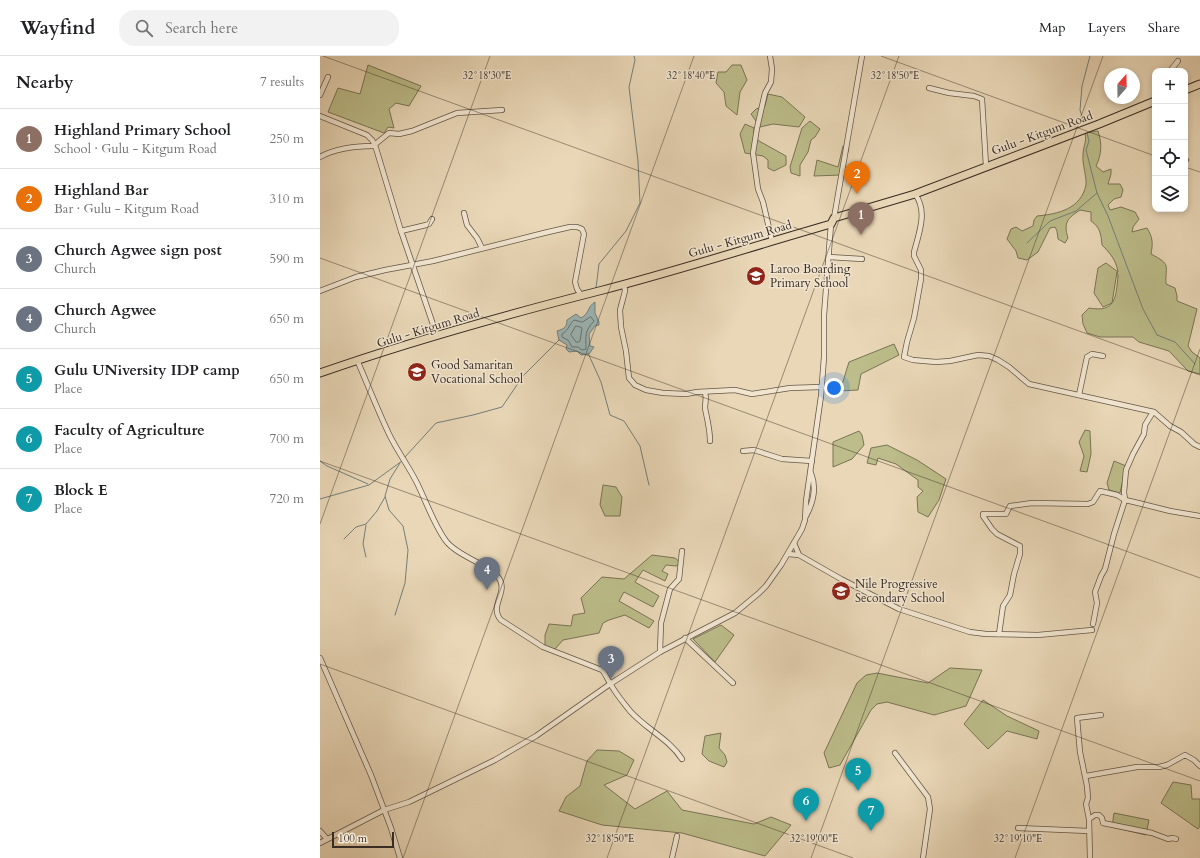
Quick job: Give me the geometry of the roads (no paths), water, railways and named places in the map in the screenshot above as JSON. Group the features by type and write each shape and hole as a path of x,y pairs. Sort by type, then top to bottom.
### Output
{"main road":[{"path":"1188,89 1200,84"},
{"name":"Gulu - Kitgum Road","path":"320,373 357,360 437,336 580,295 707,261 772,241 915,194 1100,124 1152,102"}],"street":[{"path":"770,56 772,68 771,82 765,93 753,153 758,189 763,202 772,241"},
{"path":"320,843 384,810 409,802 467,775 536,736 610,684 660,652 724,619 745,605 766,586 782,565 802,529 811,505 814,491 814,479 811,472 824,357 824,315 829,257 833,221 862,56"},
{"path":"1172,68 1178,61"},
{"path":"320,95 328,76"},
{"path":"929,88 949,93 974,96 982,99 986,166"},
{"path":"320,157 328,153 351,147 375,145 386,135 412,131 457,113 502,110"},
{"path":"320,116 367,135 375,145 401,231 437,336"},
{"path":"915,194 921,205 922,225 914,256 921,270 914,318 904,357 913,360 936,362 950,361 978,355 989,356 1009,367 1029,384 1153,412 1200,447"},
{"path":"464,213 468,225 482,248"},
{"path":"401,231 429,224 432,219"},
{"path":"320,291 356,277 432,261 570,227 580,228 584,231 575,282 580,295"},
{"path":"829,257 862,259"},
{"path":"624,284 625,291 620,310 621,327 626,351 629,378 632,382 646,390 663,393 686,394 735,390 752,394 790,388 821,387"},
{"path":"1079,395 1087,357 1092,354 1103,356"},
{"path":"357,360 390,437 417,483 445,539 457,551 488,569 499,578 502,585 496,611 497,616 543,647 602,670 610,684 631,711 645,725 676,750 682,759"},
{"path":"705,392 707,399 706,409 710,441"},
{"path":"1093,624 1097,604 1095,592 1105,569 1125,500 1124,492 1126,470 1134,450 1144,434 1145,425 1153,412"},
{"path":"743,451 754,450 782,459 812,461"},
{"path":"999,634 1003,606 1010,595 1020,554 1020,546 992,530 983,515 1005,514 1010,506 1032,503 1088,504 1092,502 1100,491 1117,495 1125,500 1170,511 1200,516"},
{"path":"794,543 799,555"},
{"path":"660,652 661,623 670,589 679,579 682,551"},
{"path":"788,554 799,555 899,609 970,632 1038,635 1092,630"},
{"path":"685,638 733,683"},
{"path":"320,658 350,725 384,810 400,858"},
{"path":"1090,858 1089,819 1086,804 1088,798 1086,776 1081,759 1077,735 1077,718 1101,716"},
{"path":"895,753 928,796 930,809 923,858"},
{"path":"1086,776 1137,767 1159,767 1167,765 1185,755 1194,760 1200,766"},
{"path":"1089,819 1099,814 1103,823 1152,833 1168,839 1176,839"},
{"path":"1018,828 1089,831"},
{"path":"320,831 327,839"},
{"path":"672,858 678,836"}],"water":[{"path":"595,302 595,313 599,325 595,326 589,334 590,346 594,347 589,354 581,355 577,351 569,352 566,349 567,345 559,340 557,331 564,328 567,320 576,314 581,318 584,316"}],"waterway":[{"path":"596,288 599,264 626,231 640,203 638,161 629,87 635,60 634,56"},
{"path":"1084,123 1080,110 1082,86 1090,56"},
{"path":"1087,133 1089,141 1086,150 1097,193 1108,216 1143,309 1157,335 1175,342 1195,364"},
{"path":"1027,243 1050,221 1076,211 1097,193"},
{"path":"405,457 436,423 502,407 523,376 559,340"},
{"path":"588,353 601,382 610,415 624,421 640,446 649,485"},
{"path":"320,461 327,466 368,484"},
{"path":"320,499 369,485 402,461"},
{"path":"395,615 405,583 408,550 403,526 389,510 385,496 390,479 400,463"},
{"path":"344,539 356,527 366,524 377,511 385,497"},
{"path":"366,525 363,544 366,557"}],"place":[{"name":"Highland Bar","path":"857,194"},
{"name":"Highland Primary School","path":"861,235"},
{"name":"Laroo Boarding Primary School","path":"756,276"},
{"name":"Good Samaritan Vocational School","path":"417,372"},
{"name":"Church Agwee","path":"487,590"},
{"name":"Nile Progressive Secondary School","path":"841,591"},
{"name":"Church Agwee sign post","path":"611,679"},
{"name":"Gulu UNiversity IDP camp","path":"858,791"},
{"name":"Faculty of Agriculture","path":"806,821"},
{"name":"Block E","path":"871,831"}]}
